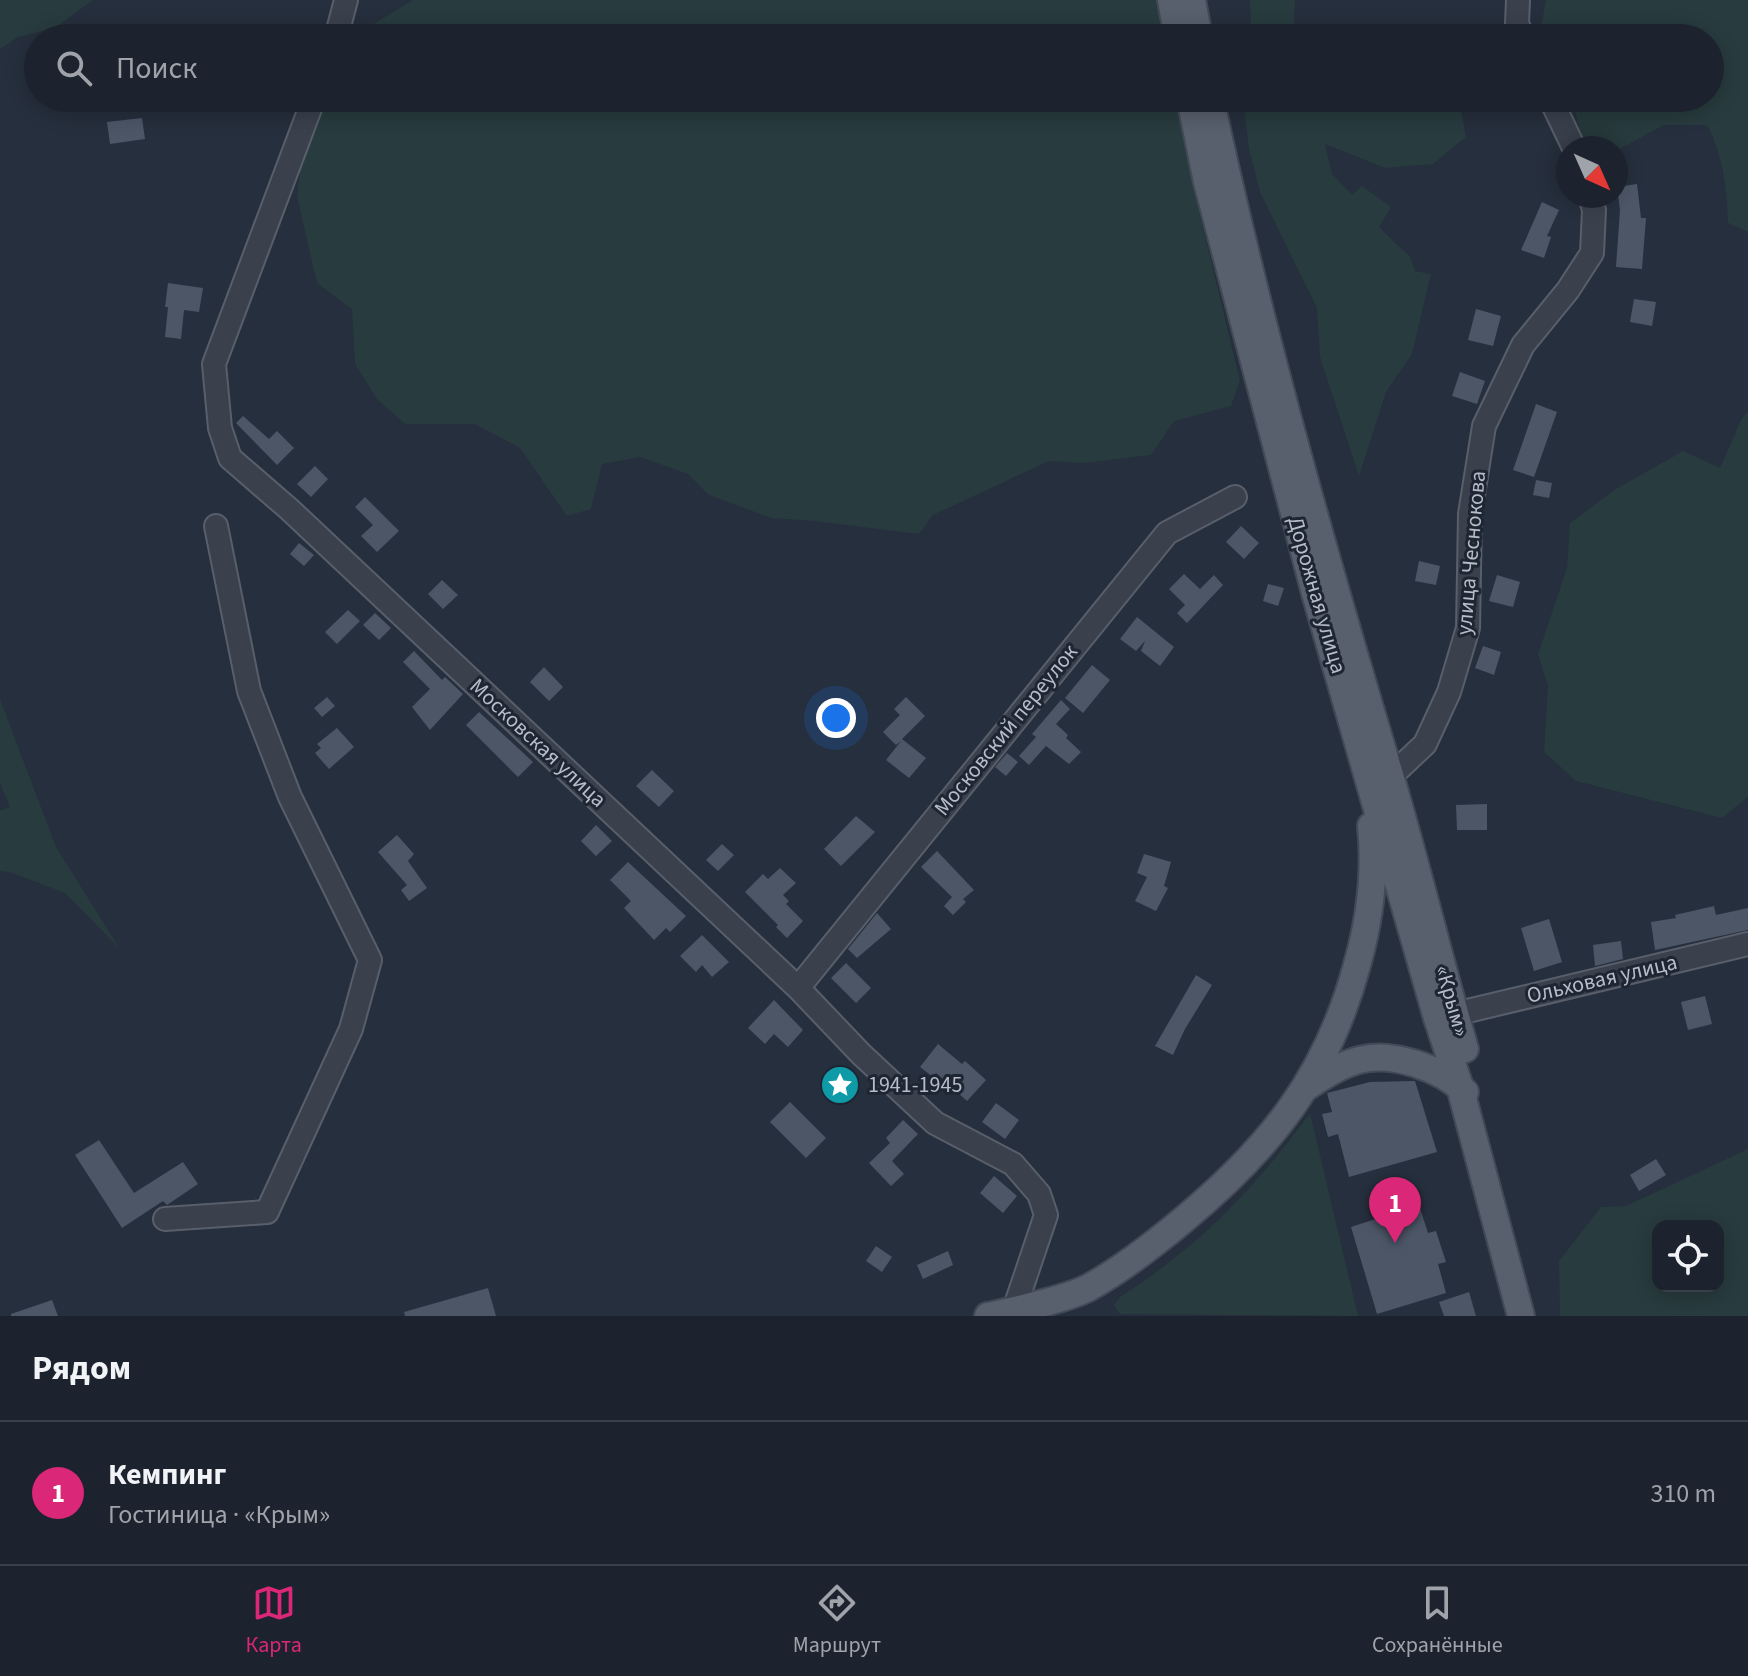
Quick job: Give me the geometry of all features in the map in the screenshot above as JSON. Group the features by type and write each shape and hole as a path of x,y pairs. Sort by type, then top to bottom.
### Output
{"main road":[{"path":"1171,0 1175,24"},
{"path":"1192,0 1196,24"},
{"name":"Дорожная улица","path":"1193,112 1207,182 1278,456 1437,1018 1460,1087"},
{"name":"Дорожная улица","path":"1213,112 1263,317 1363,687"},
{"name":"«Крым»","path":"1363,687 1483,1111 1537,1316"},
{"path":"1005,1314 1086,1289 1151,1247 1254,1155 1308,1086 1338,1028 1368,924 1374,858 1357,734"},
{"path":"1308,1086 1343,1065 1362,1059 1394,1058 1437,1074 1460,1087 1483,1111"},
{"path":"1460,1087 1521,1316"}],"street":[{"path":"340,24 346,0"},
{"path":"1517,24 1518,0"},
{"name":"Московская улица","path":"309,112 214,364 220,428 230,458 289,509 798,988 861,1054 935,1123 1013,1164 1039,1194 1046,1215 1005,1314"},
{"path":"1557,112 1568,136"},
{"name":"улица Чеснокова","path":"1390,777 1425,744 1449,692 1468,628 1470,514 1484,426 1523,345 1568,290 1592,253 1593,208"},
{"name":"Московский переулок","path":"798,988 1167,533 1235,497"},
{"path":"165,1219 267,1212 351,1029 370,960 290,797 249,691 216,526"},
{"name":"Ольховая улица","path":"1455,1014 1748,944"}],"shaded area":[{"path":"0,0 93,0 60,24 24,24 24,36 0,49"},
{"path":"413,0 1162,0 1166,24 374,24"},
{"path":"1250,0 1295,0 1294,24 1251,24"},
{"path":"1546,0 1748,0 1748,232 1728,223 1723,172 1707,125 1664,125 1628,144 1628,136 1581,136 1575,112 1724,112 1724,24 1542,24"},
{"path":"322,112 1181,112 1195,194 1240,381 1231,406 1174,421 1151,455 1082,463 1049,461 933,515 919,534 771,518 709,495 688,474 640,457 602,464 591,509 567,516 520,448 475,424 405,424 377,399 355,364 352,309 317,283 297,196 303,145"},
{"path":"1245,112 1461,112 1466,137 1433,164 1385,168 1325,144 1332,174 1352,195 1362,186 1391,207 1379,227 1410,257 1415,271 1431,274 1412,354 1386,392 1359,476 1320,357 1317,308 1260,192 1249,149"},
{"path":"1748,411 1748,797 1722,818 1576,781 1544,752 1548,686 1538,654 1567,568 1570,523 1616,489 1683,451 1720,468"},
{"path":"0,699 56,847 120,949 65,893 0,871 0,811 10,807 0,783"},
{"path":"1310,1113 1358,1316 1120,1314 1114,1305 1120,1297 1176,1257 1224,1214 1268,1167"},
{"path":"1748,1149 1748,1316 1560,1316 1559,1261 1601,1207 1626,1206"}],"building":[{"path":"142,118 145,139 110,144 107,122"},
{"path":"1637,184 1641,218 1646,218 1642,269 1616,267 1620,208 1628,208 1628,185"},
{"path":"1542,202 1559,210 1547,236 1551,237 1544,258 1521,250"},
{"path":"168,283 203,288 199,312 184,310 181,339 165,337"},
{"path":"1634,299 1656,302 1652,326 1630,322"},
{"path":"1476,309 1501,316 1493,346 1468,340"},
{"path":"1460,372 1485,381 1477,404 1452,396"},
{"path":"1536,404 1557,412 1534,477 1513,470"},
{"path":"243,416 269,439 277,431 294,448 277,465 236,423"},
{"path":"315,466 328,479 311,497 297,484"},
{"path":"1536,480 1552,483 1549,498 1533,495"},
{"path":"365,497 399,531 377,552 361,536 373,525 355,507"},
{"path":"1241,526 1259,543 1244,559 1226,542"},
{"path":"299,543 314,555 304,566 290,554"},
{"path":"1419,561 1440,566 1436,585 1415,581"},
{"path":"1184,574 1200,589 1214,575 1223,585 1187,623 1177,613 1185,605 1169,589"},
{"path":"1497,575 1520,582 1513,607 1489,601"},
{"path":"442,580 458,595 443,609 428,594"},
{"path":"1268,584 1284,588 1278,606 1263,601"},
{"path":"348,610 360,621 337,644 325,632"},
{"path":"375,613 391,628 379,640 363,625"},
{"path":"1137,617 1174,647 1160,666 1141,651 1145,641 1136,651 1120,639"},
{"path":"1483,646 1501,652 1494,675 1475,668"},
{"path":"414,651 442,680 445,677 463,694 430,730 412,707 430,689 403,662"},
{"path":"1092,665 1110,680 1083,713 1065,698"},
{"path":"544,667 563,687 549,701 530,682"},
{"path":"327,697 335,706 322,717 314,708"},
{"path":"906,697 925,716 902,739 926,758 909,778 886,760 901,741 896,745 883,732 900,715 894,709"},
{"path":"1061,700 1070,709 1056,724 1081,752 1069,764 1046,746 1029,765 1019,756 1036,737 1032,734"},
{"path":"479,712 533,762 518,777 466,725"},
{"path":"337,728 354,747 329,769 315,753 321,748 317,744"},
{"path":"1007,753 1018,762 1006,776 995,767"},
{"path":"652,770 674,791 659,807 636,786"},
{"path":"1487,804 1487,830 1457,830 1456,805"},
{"path":"856,816 875,832 841,866 824,849"},
{"path":"596,825 612,841 596,856 581,841"},
{"path":"397,835 414,854 408,861 427,888 409,901 401,890 407,885 378,852"},
{"path":"722,844 734,855 718,871 706,860"},
{"path":"937,851 974,890 963,899 966,902 953,915 944,906 952,897 921,867"},
{"path":"1144,854 1171,862 1164,886 1168,888 1156,911 1135,901 1147,877 1137,873"},
{"path":"628,862 686,916 670,932 666,928 654,940 624,908 631,901 610,880"},
{"path":"780,868 796,883 783,895 789,901 786,904 803,921 787,938 745,892 763,874 768,879"},
{"path":"1714,906 1716,915 1748,908 1748,930 1655,950 1651,922"},
{"path":"877,913 891,929 857,958 848,949"},
{"path":"1549,919 1562,962 1534,971 1521,928"},
{"path":"702,935 729,962 712,977 702,965 696,972 680,956"},
{"path":"1621,941 1623,959 1595,966 1593,945"},
{"path":"846,963 871,988 856,1003 831,978"},
{"path":"1196,975 1212,985 1173,1055 1155,1046"},
{"path":"1705,996 1712,1024 1688,1030 1681,1002"},
{"path":"774,1000 803,1030 788,1047 774,1034 765,1044 748,1028"},
{"path":"938,1044 962,1064 965,1061 986,1080 967,1101 936,1073 933,1077 920,1067"},
{"path":"1415,1081 1437,1152 1349,1177 1338,1134 1328,1137 1322,1114 1332,1112 1327,1093 1370,1082"},
{"path":"790,1102 826,1138 806,1158 770,1122"},
{"path":"996,1103 1019,1120 1005,1139 982,1122"},
{"path":"903,1120 918,1134 892,1161 904,1174 891,1186 869,1163 890,1143 886,1138"},
{"path":"99,1140 134,1193 183,1162 198,1184 167,1205 163,1201 122,1228 75,1155"},
{"path":"1656,1159 1666,1175 1639,1191 1630,1175"},
{"path":"994,1176 1017,1196 1003,1213 980,1193"},
{"path":"1419,1205 1428,1233 1436,1231 1446,1262 1438,1264 1446,1293 1377,1314 1351,1227"},
{"path":"876,1246 892,1257 882,1272 866,1261"},
{"path":"948,1251 953,1265 923,1279 917,1265"},
{"path":"488,1288 496,1316 405,1316 404,1312"},
{"path":"1469,1292 1476,1316 1444,1316 1439,1302"},
{"path":"52,1300 58,1316 11,1316 11,1314"}],"place":[{"name":"1941-1945","path":"840,1085"},
{"name":"Кемпинг","path":"1395,1243"}]}
